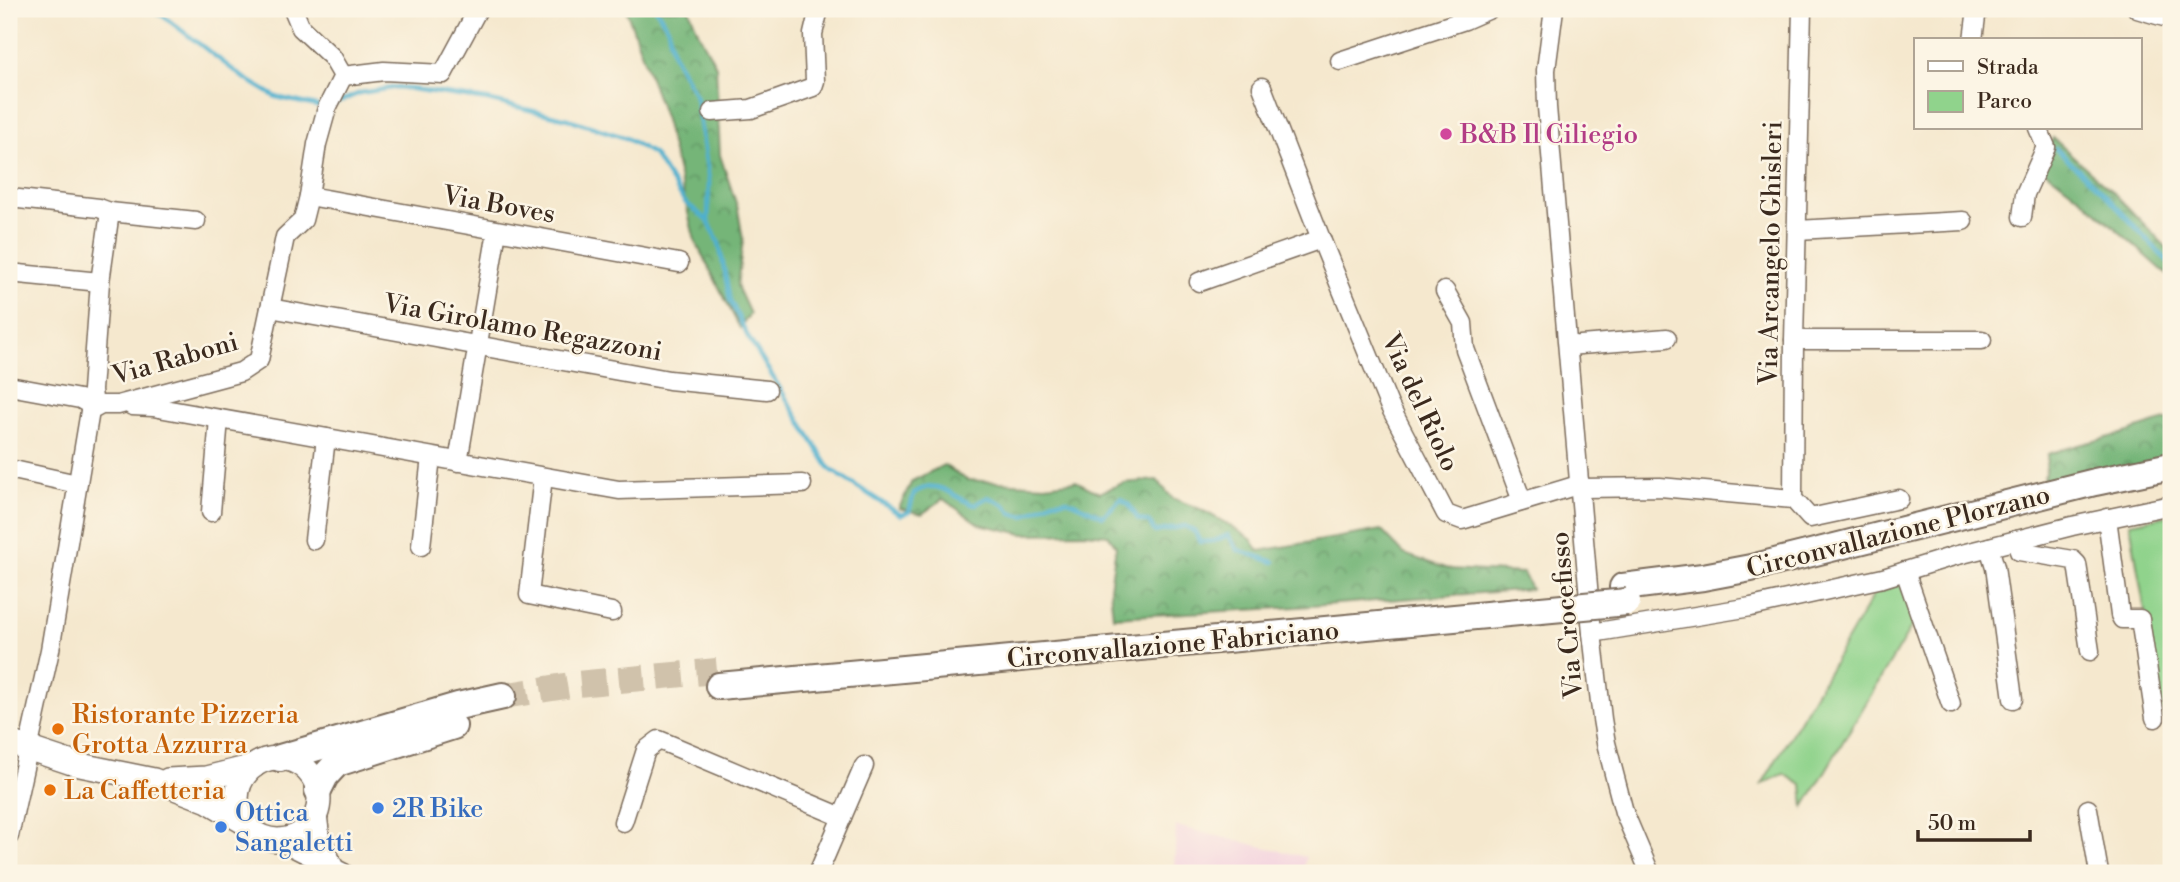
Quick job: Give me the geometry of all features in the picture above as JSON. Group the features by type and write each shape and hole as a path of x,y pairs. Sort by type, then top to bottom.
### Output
{"highway":[{"name":"Circonvallazione Plorzano","path":"1625,595 1751,568 2095,482 2171,466"},
{"name":"Circonvallazione Plorzano","path":"1625,595 1684,595 1762,580 2099,495 2171,481"},
{"name":"Circonvallazione Fabriciano","path":"718,679 1625,595"},
{"path":"280,758 458,706 505,704 347,758 330,769 318,800"}],"main road":[{"path":"18,745 75,764 154,780 208,801 243,821 258,835 278,840 303,832 312,822 318,800 313,778 304,768 293,761 280,758 233,772 191,780 154,780"},
{"path":"243,821 238,809 237,795 240,781 254,765"}],"street":[{"path":"293,9 301,28 332,57 343,76 384,71 443,74 478,9"},
{"path":"712,112 751,109 813,88 813,34 819,9"},
{"path":"1340,61 1465,20 1490,9"},
{"name":"Via Crocefisso","path":"1554,9 1546,70 1547,107 1592,633 1606,743 1624,812 1650,873"},
{"name":"Via Arcangelo Ghisleri","path":"1793,499 1802,9"},
{"path":"1973,38 1977,9"},
{"path":"2137,9 2171,19"},
{"name":"Via Raboni","path":"9,836 18,745 50,650 88,415 94,407 100,405 118,405 241,372 259,360 285,237 303,220 317,144 327,108 343,76"},
{"name":"Via del Riolo","path":"1262,87 1390,405 1446,514 1462,520 1581,486"},
{"path":"2022,217 2025,194 2046,147 2039,130"},
{"name":"Via Boves","path":"309,196 679,263"},
{"path":"10,198 196,221"},
{"path":"94,407 92,390 100,282 110,212"},
{"path":"1797,230 1963,220"},
{"path":"458,462 497,230"},
{"path":"1199,282 1321,239"},
{"path":"9,273 100,282"},
{"name":"Via del Riolo","path":"1445,291 1463,323 1465,349 1521,501"},
{"name":"Via Girolamo Regazzoni","path":"270,308 669,380 767,390"},
{"path":"1568,346 1667,338"},
{"path":"1794,340 1982,340"},
{"path":"9,386 80,398 94,407"},
{"path":"118,405 153,407 619,490 802,484"},
{"path":"211,512 219,419"},
{"path":"314,540 327,438"},
{"path":"421,546 432,457"},
{"path":"9,469 77,484"},
{"path":"543,477 529,595 612,612"},
{"path":"1581,486 1660,487 1793,499 1810,518 1899,499"},
{"path":"1592,633 1751,607 1905,572 2016,540 2171,505"},
{"path":"2107,518 2120,615 2122,619 2140,619 2155,718"},
{"path":"2016,540 2019,551 2077,564 2090,651"},
{"path":"1989,547 2013,699"},
{"path":"1905,572 1951,704"},
{"path":"624,822 646,750 659,740 842,817"},
{"path":"818,873 864,766"},
{"path":"318,800 320,835 339,870"},
{"path":"2088,809 2099,873"},
{"path":"278,840 339,870"}],"shaded area":[{"path":"1176,826 1306,857 1302,873 1174,873"}],"green space":[{"path":"626,9 689,9 716,66 720,155 738,209 743,240 737,286 750,314 740,328 695,241 665,120"},
{"path":"2053,138 2116,195 2171,252 2171,278 2086,202 2042,168"},
{"path":"2171,419 2171,460 2043,483 2048,454"},
{"path":"944,465 967,480 1045,485 1076,481 1099,493 1123,483 1157,480 1172,498 1224,522 1251,539 1259,551 1381,530 1404,554 1448,569 1523,573 1531,589 1298,607 1113,617 1110,588 1116,546 1108,535 1023,534 979,524 943,499 922,514 899,508 912,481"},
{"path":"2171,515 2171,725 2163,719 2130,523"},
{"path":"1901,584 1915,621 1804,807 1802,785 1784,774 1762,784 1875,592"}],"waterway":[{"path":"148,9 163,16 241,76 276,97 321,107"},
{"path":"656,9 668,28 673,54 696,97 709,181 708,221"},
{"path":"334,104 360,93 398,87 487,100 568,119 626,138 653,154 685,202 708,221 719,243 730,300 748,337 830,469 901,515 909,512 914,493 931,487 938,487 974,505 988,497 1005,505 1012,513 1024,516 1053,501 1067,500 1103,516 1121,499 1129,505 1138,519 1149,522 1155,532 1185,526 1195,532 1200,542 1214,541 1228,535 1238,550 1274,562"},
{"path":"2056,149 2099,188 2171,265"}],"tunnel":[{"path":"503,696 577,684 717,671"}],"place":[{"name":"B&B Il Ciliegio","path":"1446,134"},
{"name":"Ristorante Pizzeria Grotta Azzurra","path":"58,729"},
{"name":"La Caffetteria","path":"50,790"},
{"name":"2R Bike","path":"378,808"},
{"name":"Ottica Sangaletti","path":"221,827"}]}
